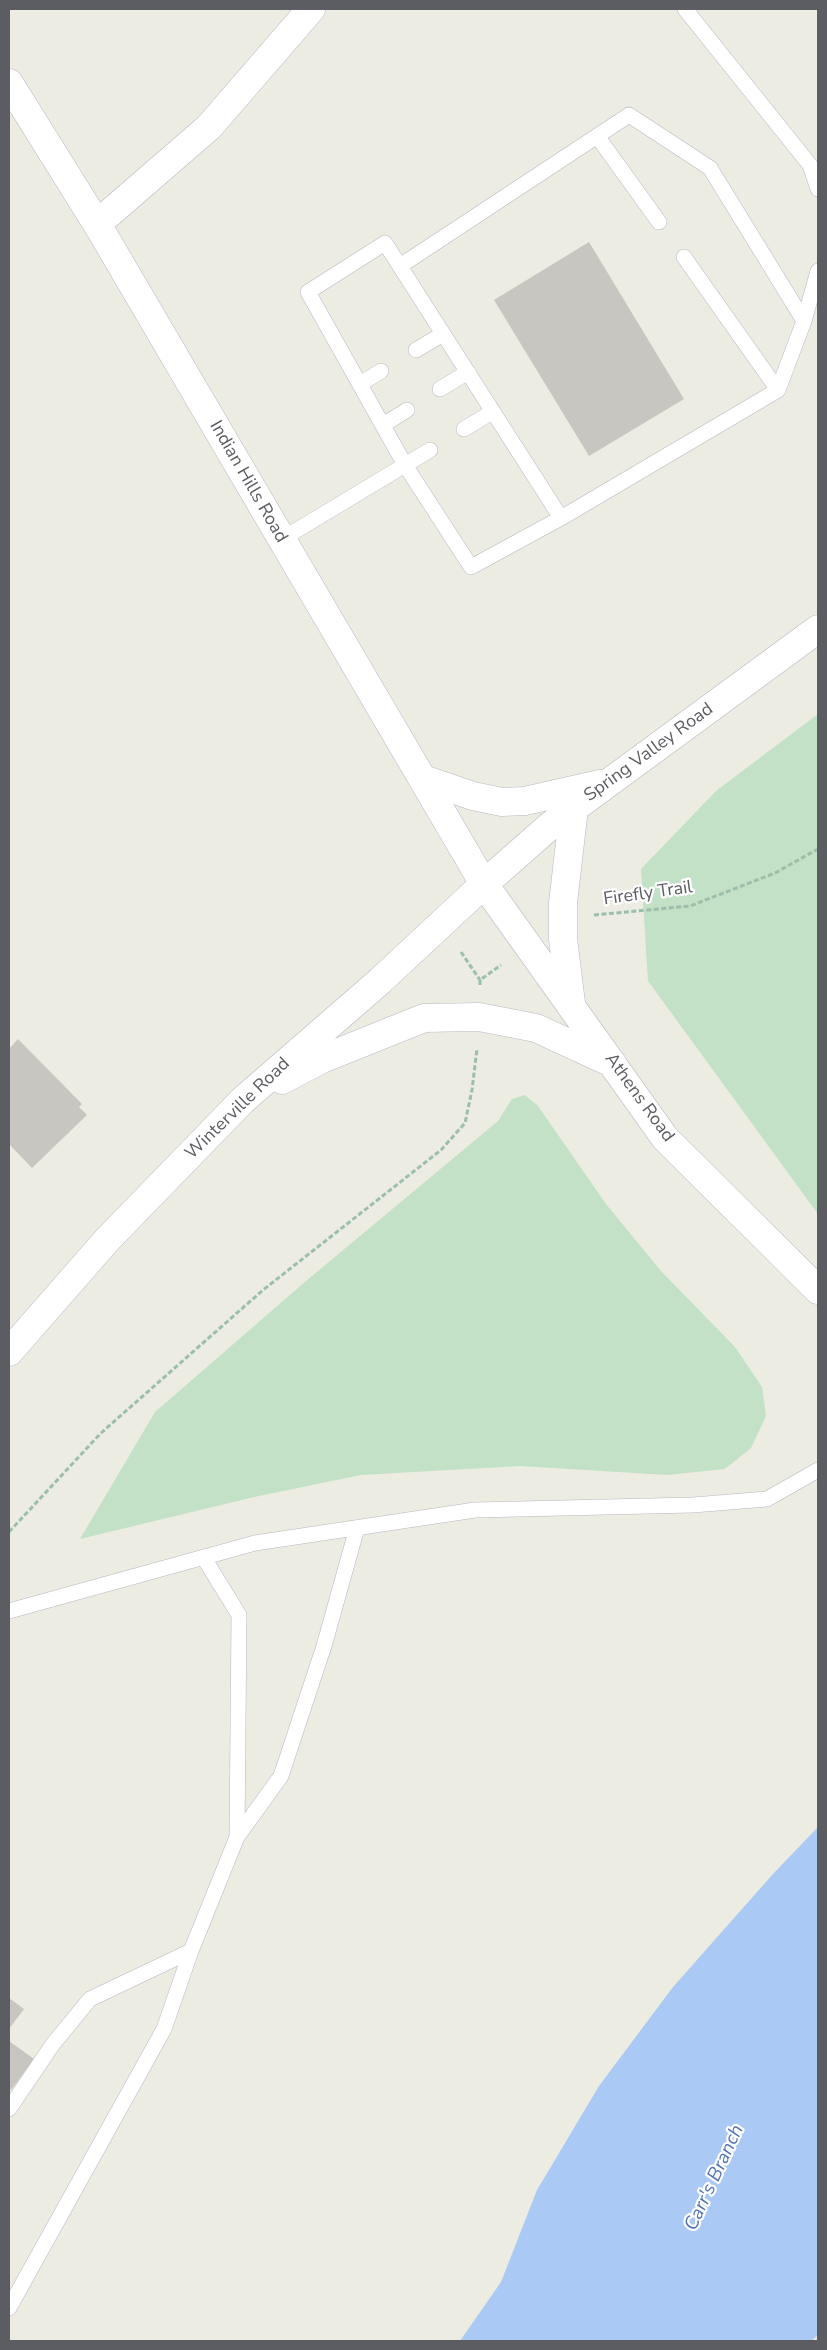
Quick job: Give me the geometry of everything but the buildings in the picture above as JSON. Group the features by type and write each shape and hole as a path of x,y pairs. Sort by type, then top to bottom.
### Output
{"street":[{"path":"97,224 209,127 311,9"},
{"name":"Indian Hills Road","path":"9,82 97,224 484,884"},
{"name":"Spring Valley Road","path":"484,884 551,825 818,629"},
{"path":"423,779 473,796 502,802 525,801 611,781"},
{"path":"571,1005 563,939 563,903 574,808"},
{"name":"Athens Road","path":"484,884 666,1138 818,1290"},
{"name":"Winterville Road","path":"9,1352 107,1240 243,1100 380,981 484,884"},
{"path":"243,1100 322,1059 424,1018 479,1017 536,1028 614,1064"}],"lane":[{"path":"685,9 810,165 818,189"},
{"path":"400,266 629,115 710,168 804,321"},
{"path":"597,136 659,222"},
{"path":"561,518 385,243 308,292 405,465 471,567 561,518 778,390 804,321 818,271"},
{"path":"684,257 778,390"},
{"path":"416,350 443,334"},
{"path":"360,384 381,371"},
{"path":"440,389 468,372"},
{"path":"383,425 407,410"},
{"path":"464,429 492,412"},
{"path":"282,538 430,450"},
{"path":"9,1611 255,1543 475,1510 693,1505 767,1499 818,1470"},
{"path":"9,2308 164,2028 191,1951 237,1837 281,1776 324,1646 356,1528"},
{"path":"204,1558 239,1615 237,1837"},
{"path":"9,2109 53,2044 90,1999 191,1951"}],"path":[{"name":"Firefly Trail","path":"588,916 690,906 775,873 818,849"},
{"path":"461,952 480,980 480,990"},
{"path":"480,980 499,966"},
{"path":"9,1532 101,1432 263,1290 441,1150 465,1123 472,1090 477,1042"}],"green space":[{"path":"818,714 818,1214 648,981 641,869 716,791"},
{"path":"525,1095 538,1106 606,1204 661,1271 735,1347 762,1387 766,1416 751,1448 725,1469 667,1475 520,1466 361,1475 254,1497 80,1539 155,1412 306,1281 498,1121 512,1099"}],"water":[{"name":"Carr's Branch","path":"818,1827 818,2335 811,2341 460,2341 501,2282 537,2190 599,2086 673,1987 773,1874"}]}
